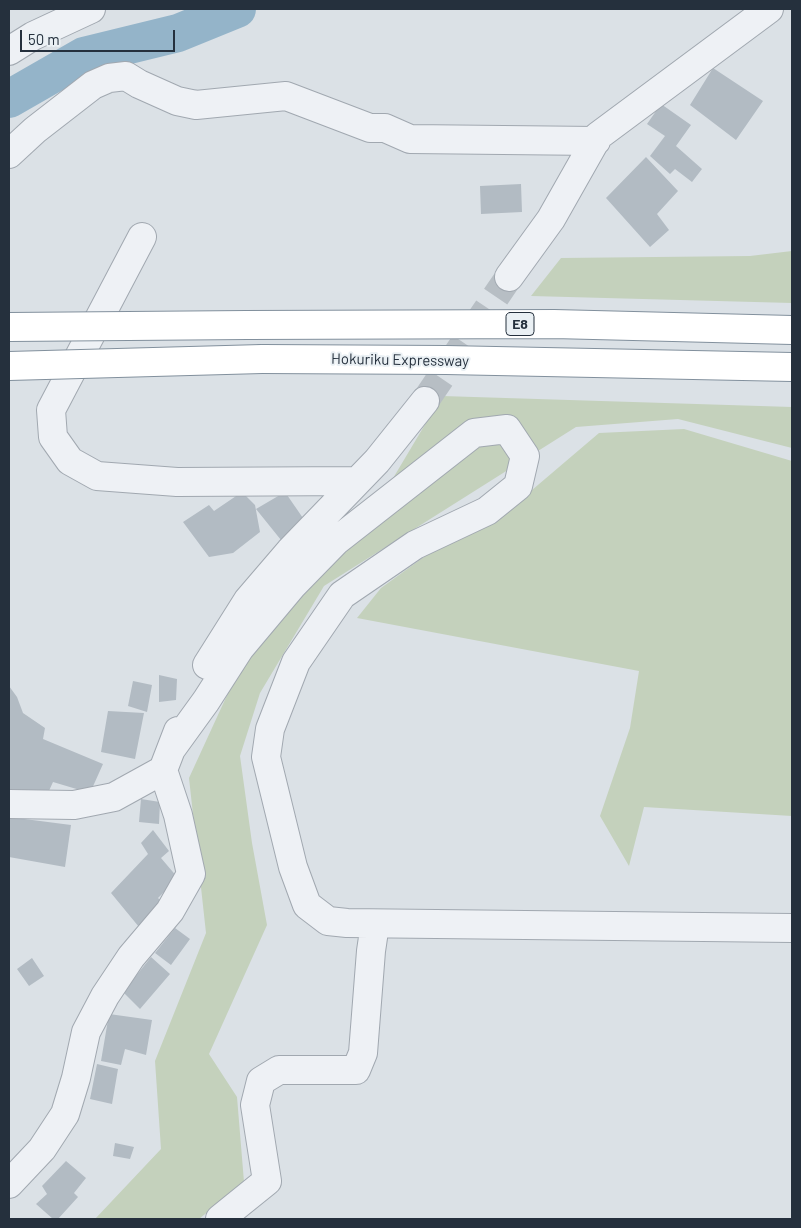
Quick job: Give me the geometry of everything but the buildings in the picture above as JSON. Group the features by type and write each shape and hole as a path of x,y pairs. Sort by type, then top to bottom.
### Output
{"highway":[{"name":"E8","path":"9,327 554,324 792,330"},
{"name":"Hokuriku Expressway","path":"9,366 262,359 456,360 792,367"}],"street":[{"path":"9,51 34,36 91,9"},
{"path":"509,276 551,219 598,136 769,9"},
{"path":"9,154 35,130 93,85 109,78 126,76 177,101 196,105 286,96 370,128 385,128 410,140 596,140"},
{"path":"142,237 51,410 53,437 70,462 97,476 177,482 357,481"},
{"path":"9,1184 42,1149 64,1114 76,1078 86,1032 105,996 131,957 170,911 191,874 167,759 192,689 248,600 290,551 377,461 426,401"},
{"path":"9,804 74,806 114,797 167,759 240,648 292,586 336,541 474,433 507,429 525,456 518,486 487,512 415,545 342,595 296,662 270,729 266,757 293,867 307,905 328,921 375,924 792,928"},
{"path":"220,1219 267,1181 255,1105 261,1081 279,1070 356,1070 363,1053 375,924"}],"green space":[{"path":"792,251 792,303 531,296 561,258 750,256"},
{"path":"442,396 792,407 792,448 678,419 576,427 324,586 260,693 240,756 252,843 267,925 209,1054 237,1097 244,1182 199,1219 95,1219 161,1149 155,1061 206,933 189,778 240,667 389,485"},
{"path":"684,429 792,461 792,816 644,807 629,866 600,816 630,728 639,671 357,618 381,588 428,554 491,519 525,496 599,433"}],"waterway":[{"path":"9,99 84,56 178,33 237,9"}],"tunnel":[{"path":"425,401 509,277"}]}
